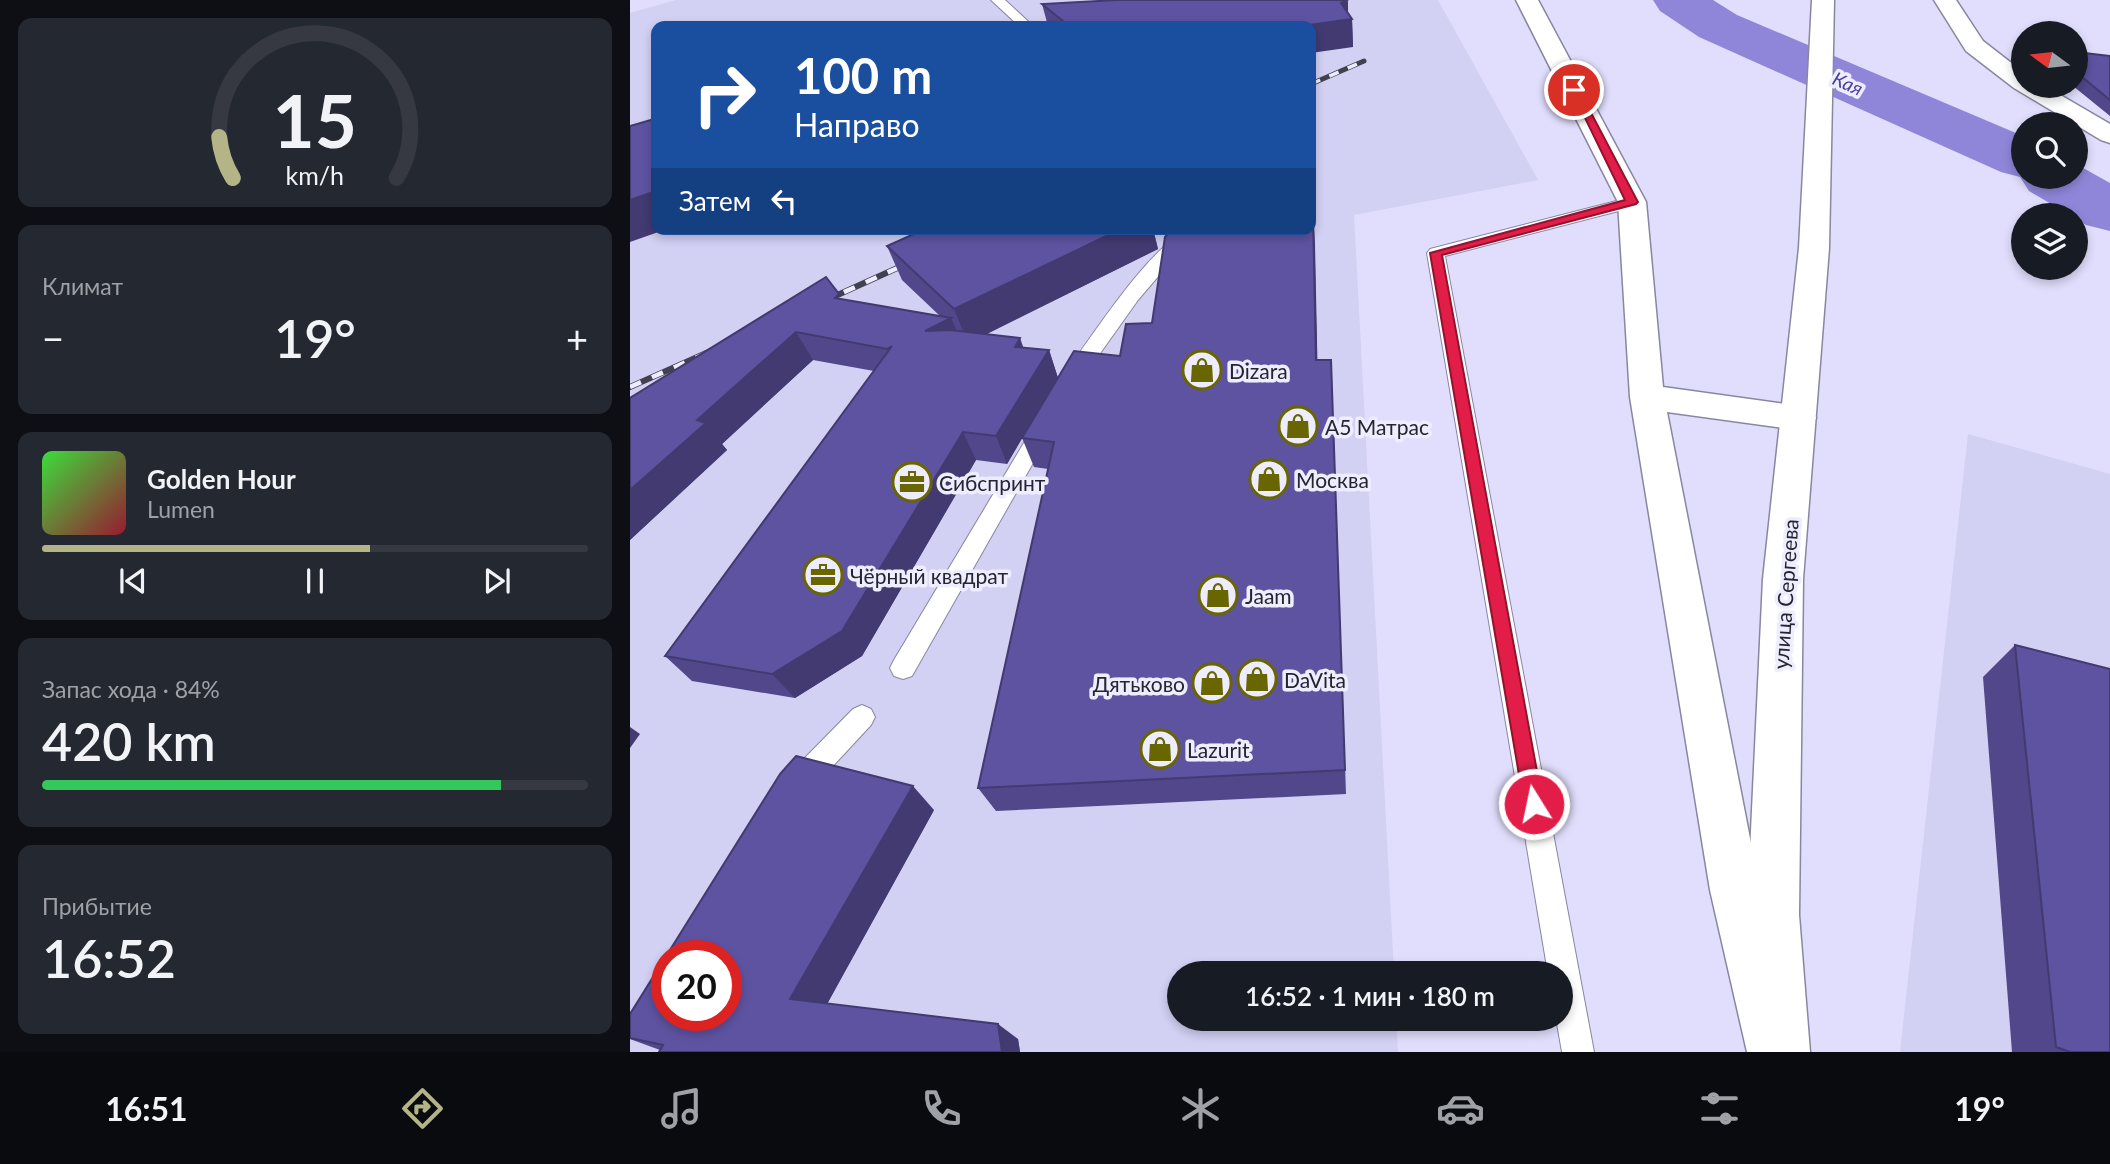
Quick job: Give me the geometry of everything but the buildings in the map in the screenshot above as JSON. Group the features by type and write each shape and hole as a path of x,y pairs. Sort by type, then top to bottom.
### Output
{"street":[{"path":"1527,0 1632,202 1647,397 1735,890 1774,1052"},
{"path":"1945,0 1974,46 2011,74"},
{"name":"улица Сергеева","path":"1782,1052 1773,915 1783,579 1814,248 1823,1"},
{"path":"2048,98 2110,135"},
{"path":"1647,397 1799,418"}],"lane":[{"path":"997,0 1020,21"},
{"path":"1578,1052 1436,253 1632,202"},
{"path":"903,668 1083,360 1180,240 1191,235"},
{"path":"779,804 862,717"}],"shaded area":[{"path":"676,0 1438,0 1538,180 1354,215 1393,961 1167,961 1167,1031 1397,1031 1398,1052 630,1052 630,13"},
{"path":"1968,434 2110,474 2110,1052 1900,1052"}],"waterway":[{"name":"Кая","path":"1678,0 1718,26 2011,154"},
{"name":"Кая","path":"2072,189 2110,211"}],"railway":[{"path":"1316,82 1364,61"},
{"path":"822,302 915,260"},
{"path":"630,387 713,350"}],"place":[{"name":"Dizara","path":"1202,370"},
{"name":"А5 Матрас","path":"1298,426"},
{"name":"Москва","path":"1269,479"},
{"name":"Сибспринт","path":"912,482"},
{"name":"Чёрный квадрат","path":"823,575"},
{"name":"Jaam","path":"1218,595"},
{"name":"DaVita","path":"1257,679"},
{"name":"Дятьково","path":"1212,683"},
{"name":"Lazurit","path":"1160,749"}],"route":[{"path":"1534,804 1436,253 1632,202 1574,90"}]}
